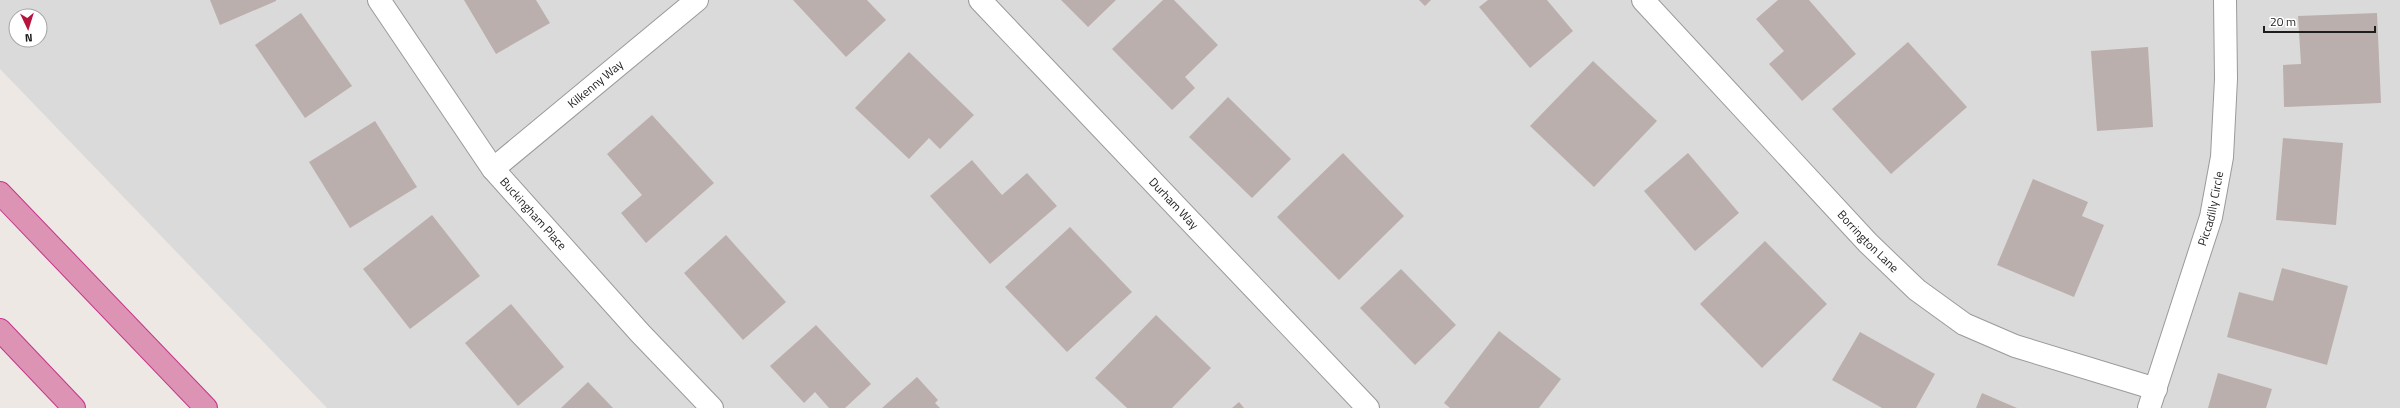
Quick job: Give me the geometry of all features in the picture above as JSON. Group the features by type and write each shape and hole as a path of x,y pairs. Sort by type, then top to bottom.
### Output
{"highway":[{"path":"0,193 206,408"},
{"path":"0,330 74,408"}],"street":[{"name":"Buckingham Place","path":"379,0 493,169 640,333 712,408"},
{"name":"Kilkenny Way","path":"493,169 697,0"},
{"name":"Durham Way","path":"980,0 1368,408"},
{"name":"Borrington Lane","path":"1643,0 1868,243 1917,290 1964,324 2015,346 2152,398"},
{"name":"Piccadilly Circle","path":"2152,398 2211,217 2222,157 2226,79 2225,0"}],"shaded area":[{"path":"0,0 2400,0 2400,408 327,408 0,69"}],"building":[{"path":"210,0 276,0 276,1 220,25"},
{"path":"464,0 536,0 550,23 496,54"},
{"path":"793,0 867,0 886,20 846,57"},
{"path":"1061,0 1116,0 1088,27"},
{"path":"1163,0 1174,0 1218,45 1185,77 1195,88 1172,110 1112,49"},
{"path":"1419,0 1431,0 1425,6"},
{"path":"1488,0 1547,0 1573,31 1530,68 1479,7"},
{"path":"1778,0 1809,0 1856,54 1802,101 1769,64 1784,51 1756,19"},
{"path":"301,13 352,86 305,118 255,45"},
{"path":"2377,13 2381,103 2284,107 2283,65 2301,64 2298,16"},
{"path":"1908,42 1967,107 1891,174 1832,109"},
{"path":"2148,47 2153,127 2097,131 2091,51"},
{"path":"909,52 974,115 940,149 929,138 909,159 855,108"},
{"path":"1593,61 1657,121 1594,187 1530,126"},
{"path":"1228,97 1291,159 1252,198 1189,137"},
{"path":"652,115 714,183 646,243 621,213 642,195 607,154"},
{"path":"375,121 417,187 350,228 309,162"},
{"path":"2283,138 2343,143 2336,225 2276,220"},
{"path":"1343,153 1404,216 1339,280 1277,217"},
{"path":"1688,153 1739,213 1695,251 1644,191"},
{"path":"972,160 1002,195 1027,173 1057,206 990,264 930,196"},
{"path":"2033,179 2088,202 2082,216 2104,225 2074,297 1997,265"},
{"path":"432,215 480,276 410,329 363,269"},
{"path":"1070,227 1132,292 1067,352 1005,287"},
{"path":"726,235 786,302 743,340 684,273"},
{"path":"1765,241 1827,304 1762,368 1700,304"},
{"path":"2282,268 2348,286 2327,365 2227,337 2239,292 2273,301"},
{"path":"1401,269 1456,325 1415,365 1360,308"},
{"path":"511,304 564,367 518,406 465,343"},
{"path":"1156,315 1211,368 1172,408 1127,408 1095,378"},
{"path":"816,325 871,384 845,408 829,408 815,392 804,403 770,366"},
{"path":"1499,331 1561,379 1539,408 1450,408 1444,403"},
{"path":"1860,332 1935,374 1916,408 1882,408 1832,380"},
{"path":"2218,373 2272,389 2266,408 2208,408"},
{"path":"917,377 938,400 935,403 940,408 882,408"},
{"path":"588,382 613,408 561,408"},
{"path":"1982,393 2017,408 1976,408"},
{"path":"1239,402 1244,408 1232,408"}]}
